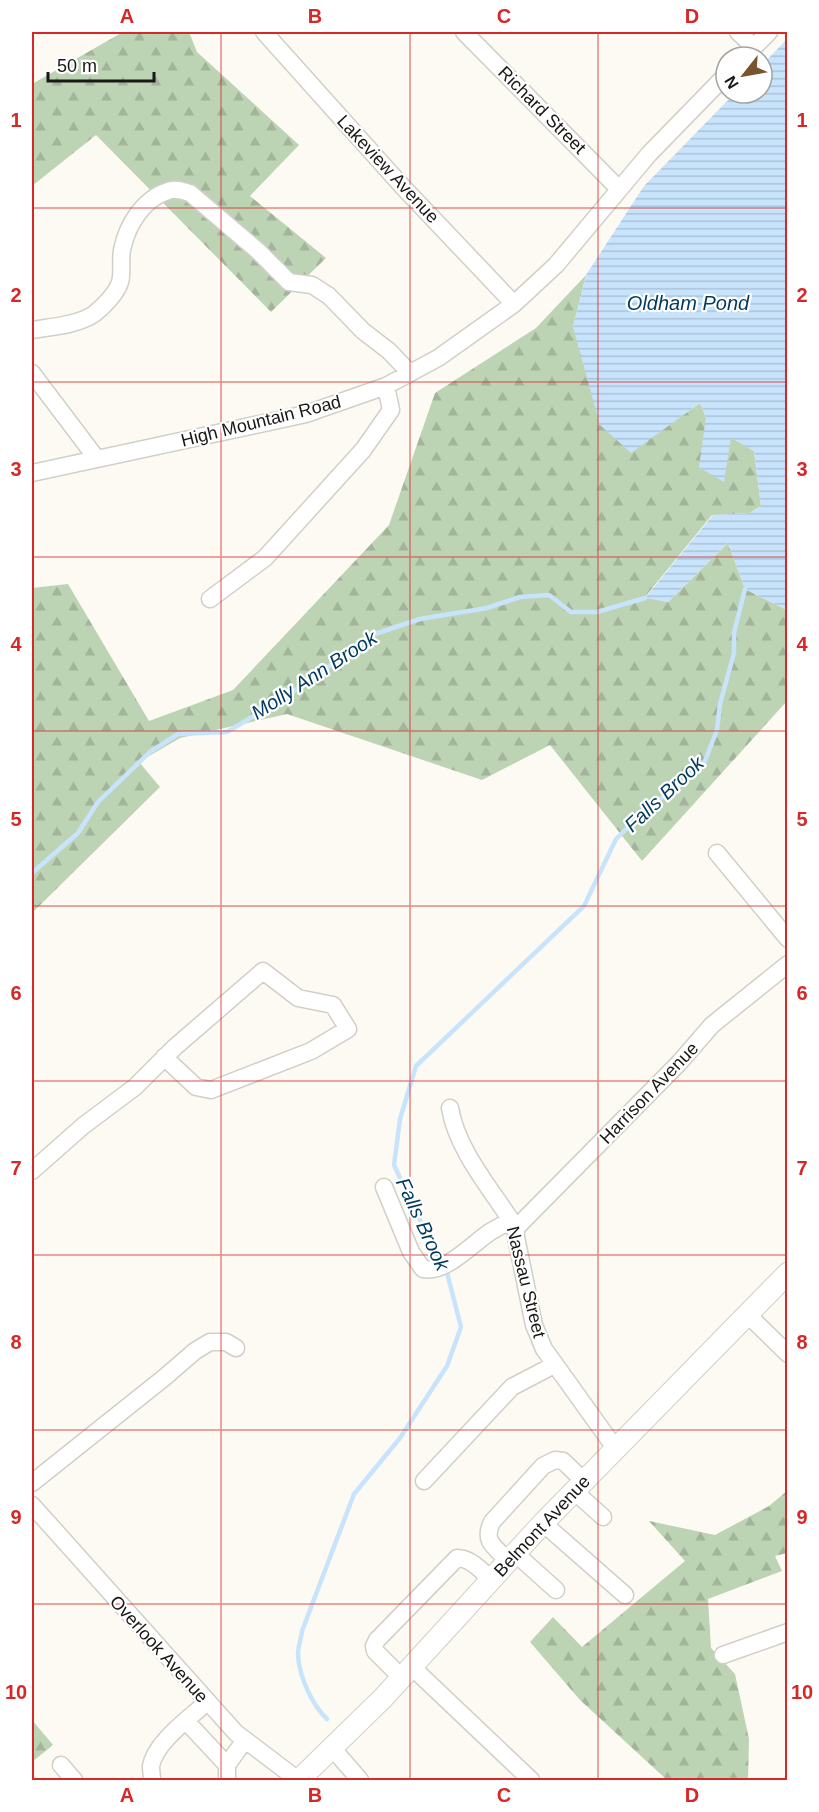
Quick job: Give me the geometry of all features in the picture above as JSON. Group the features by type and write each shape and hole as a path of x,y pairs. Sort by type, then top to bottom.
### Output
{"main road":[{"name":"Belmont Avenue","path":"299,1780 333,1749 407,1673 543,1523 788,1273"}],"street":[{"name":"Lakeview Avenue","path":"264,32 402,186 514,304"},
{"name":"Richard Street","path":"464,32 619,189"},
{"path":"756,45 769,32"},
{"name":"High Mountain Road","path":"32,473 306,414 386,386 438,358 514,304 556,265 649,154 714,87"},
{"path":"32,330 59,326 92,315 109,299 120,283 122,250 134,219 148,201 168,190 176,190 190,193 258,251 289,282 312,285 329,296 363,331 389,351 410,372"},
{"path":"32,373 97,459"},
{"path":"210,598 265,558 363,450 391,410 386,386"},
{"path":"717,853 788,939"},
{"name":"Harrison Avenue","path":"384,1187 411,1252 423,1269 442,1266 490,1232 514,1224 679,1064 712,1025 788,964"},
{"path":"32,1171 83,1126 135,1087 164,1057 263,971 298,998 333,1005 348,1029 311,1051 211,1090 196,1087 164,1057"},
{"name":"Nassau Street","path":"450,1108 459,1140 514,1224 534,1325 544,1349 615,1448"},
{"path":"747,1314 788,1354"},
{"path":"32,1483 165,1377 195,1350 210,1342 226,1342 236,1348"},
{"path":"424,1481 512,1387 554,1365"},
{"path":"556,1590 489,1541 487,1532 492,1522 543,1466 555,1460 562,1461 603,1517"},
{"name":"Overlook Avenue","path":"32,1505 236,1733 299,1780"},
{"path":"543,1523 625,1595"},
{"path":"492,1580 471,1561 457,1558 377,1640 374,1646 375,1651 407,1673 531,1780"},
{"path":"723,1656 788,1632"},
{"path":"152,1780 151,1767 156,1752 166,1739 207,1702"},
{"path":"186,1721 227,1773 245,1740"},
{"path":"333,1749 360,1780"},
{"path":"61,1765 74,1780"}],"green space":[{"path":"123,32 189,32 197,52 299,145 250,196 326,258 271,312 96,135 32,186 32,84"},
{"path":"586,275 573,327 631,452 700,403 706,417 731,437 754,451 761,506 750,513 712,515 645,597 668,602 728,543 745,589 787,610 787,701 642,861 550,745 482,780 287,714 180,738 139,762 160,787 32,913 32,588 68,584 149,721 233,690 389,525 435,393 536,328"},
{"path":"787,1491 787,1553 775,1556 782,1571 708,1599 711,1648 735,1674 749,1739 748,1780 667,1780 580,1700 530,1642 553,1617 582,1647 685,1561 649,1521 715,1535 769,1506"},
{"path":"32,1720 53,1745 32,1762"}],"water":[{"name":"Oldham Pond","path":"787,39 787,610 745,589 728,543 668,602 645,598 713,515 750,513 761,506 754,451 731,438 724,482 699,467 706,417 700,403 631,453 600,425 573,327 586,275 644,186 723,105 774,105 774,53"}],"waterway":[{"name":"Falls Brook","path":"327,1719 311,1698 301,1672 298,1649 302,1631 354,1494 400,1438 447,1366 461,1327 445,1265 420,1220 394,1165 400,1119 416,1066 584,906 616,839 650,806 680,785 705,761 717,730 720,704 734,653 734,633 745,589"},
{"name":"Molly Ann Brook","path":"32,873 78,833 98,802 150,752 178,734 227,732 287,696 375,634 420,619 487,608 520,597 549,595 571,612 597,612 645,598"}]}
